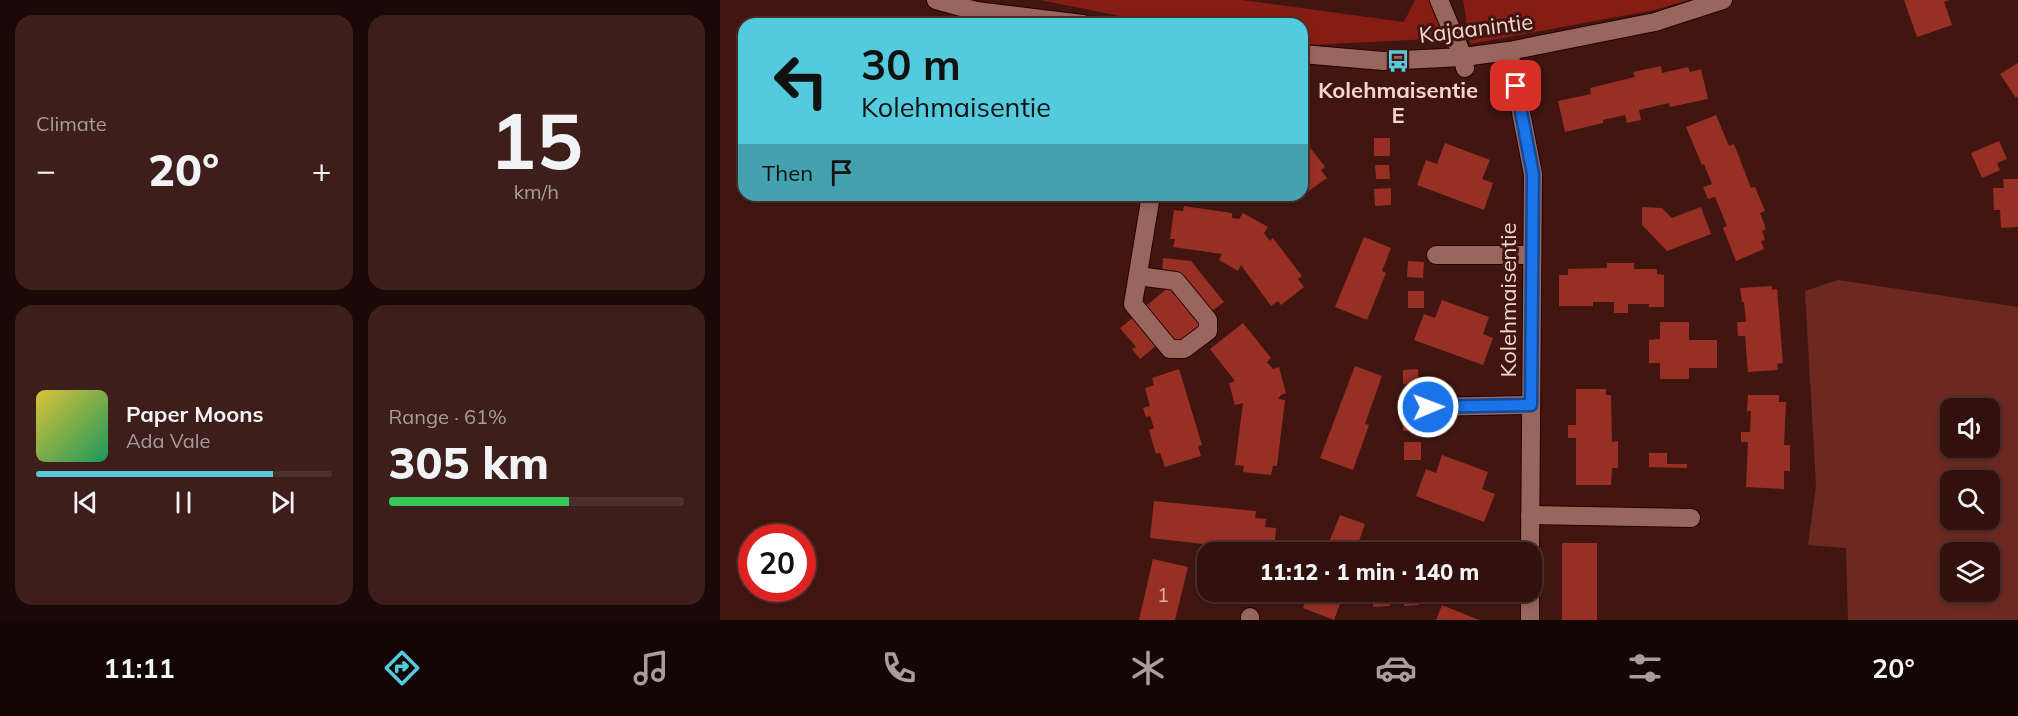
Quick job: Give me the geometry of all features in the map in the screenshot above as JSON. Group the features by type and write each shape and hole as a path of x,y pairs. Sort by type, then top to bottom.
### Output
{"street":[{"path":"936,0 976,11 1034,18"},
{"path":"1439,0 1464,63"},
{"name":"Kajaanintie","path":"1308,55 1383,62 1464,63 1509,51 1655,22 1723,0"},
{"name":"Kolehmaisentie","path":"1509,51 1533,174 1530,542"},
{"path":"1138,276 1176,281 1208,320 1208,331 1184,349 1170,349 1133,304 1150,201"},
{"path":"1436,255 1532,255"},
{"path":"1428,407 1531,405"},
{"path":"1530,515 1691,518"},
{"path":"1530,602 1530,620"}],"shaded area":[{"path":"1040,0 1242,0 1404,22 1415,0 1439,0 1449,38 1310,45 1308,45 1308,18 1130,18"},
{"path":"1463,0 1688,0 1655,10 1470,44"},
{"path":"1838,280 2018,307 2018,620 1848,620 1846,548 1808,545 1816,486 1805,291"}],"building":[{"path":"1904,0 1950,0 1944,2 1952,25 1917,37"},
{"path":"2018,63 2018,97 2016,98 2000,74"},
{"path":"1661,66 1662,73 1688,67 1690,72 1701,69 1708,99 1670,107 1669,103 1639,110 1641,120 1627,123 1625,115 1565,132 1558,101 1591,94 1590,88 1635,77 1633,72"},
{"path":"1716,115 1729,146 1734,144 1751,188 1755,187 1765,211 1760,213 1766,229 1762,231 1765,240 1761,241 1764,249 1736,261 1723,228 1727,226 1715,197 1708,199 1703,187 1712,184 1686,127"},
{"path":"1374,138 1390,138 1390,156 1374,156"},
{"path":"1999,141 2007,159 1997,163 2000,170 1982,178 1971,153"},
{"path":"1445,143 1490,160 1482,179 1493,183 1484,210 1417,185 1426,160 1437,164"},
{"path":"1308,145 1325,167 1321,170 1327,178 1308,191"},
{"path":"1375,165 1389,165 1390,179 1376,179"},
{"path":"2003,179 2018,179 2018,227 2001,228 2000,210 1994,210 1993,188 2004,188"},
{"path":"1391,188 1391,205 1375,206 1374,189"},
{"path":"1184,206 1232,213 1232,218 1239,219 1243,213 1268,227 1264,233 1270,241 1273,238 1302,276 1298,279 1304,287 1281,305 1278,301 1271,306 1241,265 1238,271 1219,260 1222,254 1173,247 1175,239 1170,239 1174,210 1183,211"},
{"path":"1642,207 1662,208 1672,218 1701,207 1711,234 1667,251 1642,225"},
{"path":"1364,237 1391,248 1382,271 1386,273 1367,320 1335,307"},
{"path":"1163,258 1191,261 1224,302 1211,312 1162,274"},
{"path":"1408,261 1424,262 1423,278 1407,277"},
{"path":"1607,263 1634,263 1634,269 1657,269 1657,274 1664,275 1664,307 1628,304 1628,313 1614,313 1614,302 1593,302 1593,306 1559,306 1559,275 1568,275 1568,269 1607,268"},
{"path":"1170,286 1202,323 1178,344 1146,306"},
{"path":"1772,286 1772,290 1777,289 1783,363 1777,364 1778,370 1748,372 1745,336 1738,336 1737,322 1746,322 1740,288"},
{"path":"1408,291 1424,291 1424,308 1408,308"},
{"path":"1442,300 1489,317 1483,334 1493,338 1483,365 1414,340 1424,314 1435,318"},
{"path":"1134,317 1157,345 1140,359 1132,349 1136,347 1120,328"},
{"path":"1660,322 1689,322 1689,340 1717,340 1717,368 1689,368 1689,379 1660,379 1660,363 1649,363 1649,340 1660,339"},
{"path":"1243,323 1271,358 1267,362 1273,369 1279,367 1286,393 1278,399 1285,400 1277,466 1273,466 1271,475 1243,472 1244,466 1235,465 1243,403 1235,405 1229,383 1235,381 1210,349"},
{"path":"1355,366 1382,376 1365,424 1369,425 1353,470 1320,458"},
{"path":"1179,369 1202,445 1198,446 1201,456 1165,467 1160,453 1156,454 1149,430 1154,428 1150,416 1146,417 1143,408 1150,406 1145,388 1154,385 1152,378"},
{"path":"1418,369 1419,384 1403,384 1403,370"},
{"path":"1576,389 1606,389 1606,395 1611,395 1612,442 1618,441 1618,468 1612,468 1611,485 1576,485 1576,438 1568,438 1568,425 1576,425"},
{"path":"1403,391 1419,391 1419,407 1403,408"},
{"path":"1748,395 1779,395 1779,402 1786,402 1784,445 1790,445 1790,471 1784,471 1784,489 1746,487 1748,442 1741,442 1741,432 1750,432 1751,411 1747,411"},
{"path":"1420,413 1420,431 1403,431 1403,414"},
{"path":"1404,442 1421,442 1421,460 1404,460"},
{"path":"1649,453 1667,453 1667,464 1687,464 1687,468 1649,467"},
{"path":"1442,455 1488,472 1482,489 1495,494 1484,522 1416,496 1426,469 1436,473"},
{"path":"1154,501 1256,511 1255,518 1266,519 1265,527 1276,528 1275,542 1197,543 1150,538"},
{"path":"1340,515 1365,524 1359,542 1329,542"},
{"path":"1562,543 1597,543 1597,620 1562,620"},
{"path":"1153,559 1188,567 1175,620 1139,620"},
{"path":"1305,602 1341,602 1334,620 1303,608"},
{"path":"1373,602 1390,602 1390,606 1373,607"},
{"path":"1404,602 1419,602 1419,605 1404,606"},
{"path":"1442,605 1479,620 1436,620"}],"place":[{"name":"Kolehmaisentie E","path":"1398,61"}],"route":[{"path":"1428,407 1531,405 1533,174 1516,86"}]}
